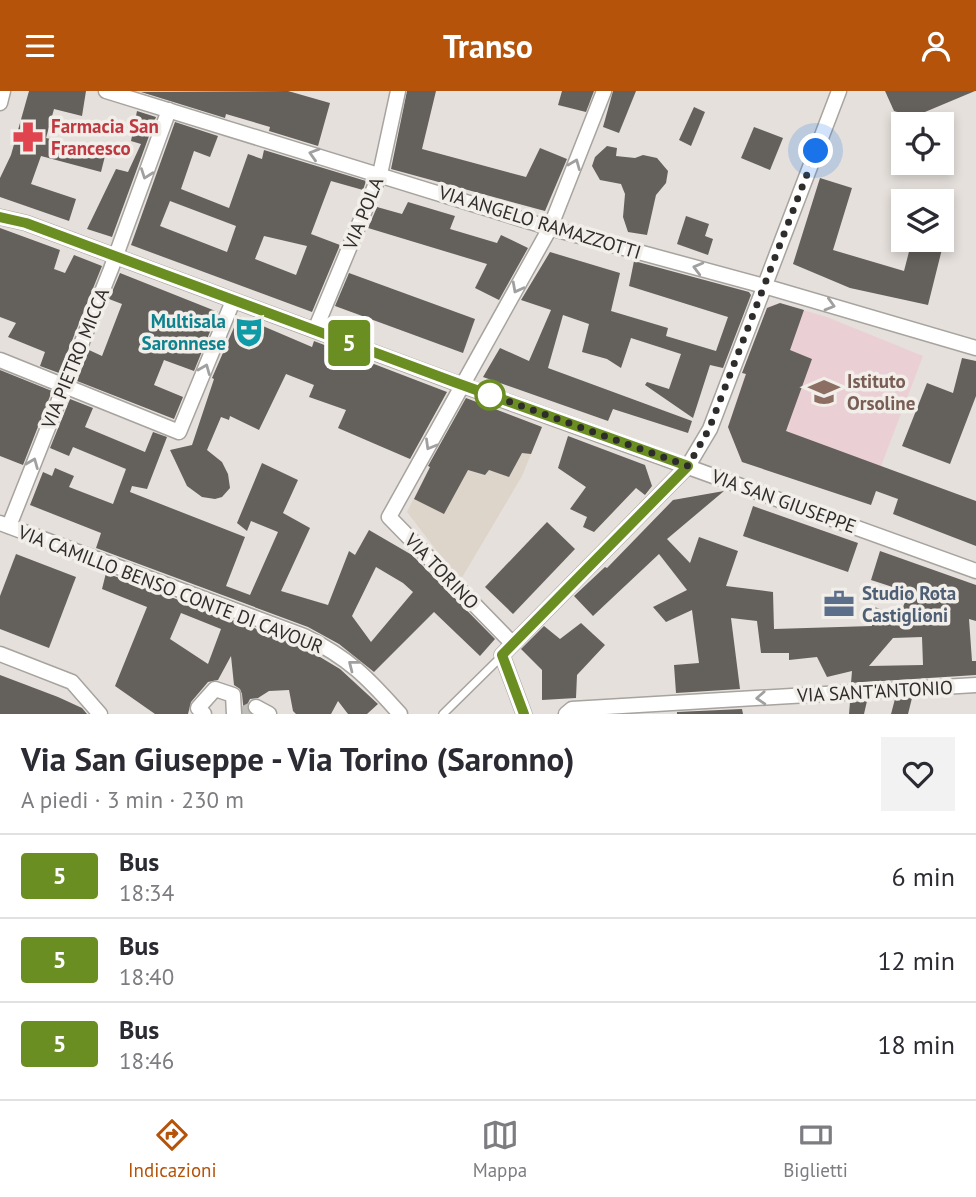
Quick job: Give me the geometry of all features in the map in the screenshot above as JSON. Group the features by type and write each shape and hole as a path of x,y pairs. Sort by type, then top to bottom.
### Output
{"street":[{"path":"0,103 3,91"},
{"name":"VIA ANGELO RAMAZZOTTI","path":"106,91 550,228 764,286 976,348"},
{"name":"VIA POLA","path":"315,330 380,174 398,91"},
{"path":"464,386 550,228 604,91"},
{"path":"524,714 502,655 688,466 709,429 839,91"},
{"name":"VIA PIETRO MICCA","path":"4,525 64,386 169,110"},
{"path":"0,209 26,223"},
{"name":"VIA SAN GIUSEPPE","path":"0,217 26,223 464,386 976,571"},
{"path":"2,361 179,432 233,301"},
{"name":"VIA TORINO","path":"464,386 389,517 512,643"},
{"name":"VIA CAMILLO BENSO CONTE DI CAVOUR","path":"4,525 304,636 341,655 364,673 400,714"},
{"path":"0,654 72,682 100,714"},
{"name":"VIA SANT'ANTONIO","path":"566,714 572,709 976,685"},
{"path":"204,714 198,708 215,689 233,695 234,714"}],"lane":[{"path":"444,714 502,655"}],"shaded area":[{"name":"Istituto Orsoline","path":"779,303 827,317 923,356 867,503 742,462 728,427 767,307"},
{"path":"465,398 542,427 522,476 460,581 407,512"}],"building":[{"path":"29,91 86,91 82,116 54,109 46,138 106,152 101,172 41,156 31,184 76,199 69,221 0,197 0,178 11,155"},
{"path":"288,91 330,103 318,146 269,131 270,127 226,114 225,118 141,92"},
{"path":"407,91 436,91 422,149 526,177 540,148 567,159 545,211 391,169"},
{"path":"562,91 594,91 586,112 558,105"},
{"path":"613,91 636,91 619,133 603,127"},
{"path":"885,91 975,91 925,112 894,111"},
{"path":"694,107 705,112 691,146 679,140"},
{"path":"137,111 156,117 112,237 87,229 116,169 128,172 141,144 131,141"},
{"path":"175,122 218,136 210,157 194,151 181,189 229,208 248,154 262,159 264,150 366,181 363,190 331,181 311,234 340,245 312,312 131,245","holes":["170,201 236,226 227,252 160,226","264,236 307,246 296,275 255,259"]},
{"path":"754,127 783,138 770,170 741,158"},
{"path":"607,146 617,148 616,156 635,158 643,155 657,158 668,171 666,183 656,195 647,235 628,232 623,217 625,194 621,184 600,180 592,166 595,157"},
{"path":"820,178 852,188 833,250 904,271 909,252 941,252 928,305 850,288 793,264"},
{"path":"408,202 455,216 450,229 497,243 501,235 528,248 499,300 475,288 487,264 368,228 377,207 402,214"},
{"path":"686,216 709,224 705,236 713,239 708,255 677,244"},
{"path":"0,228 60,250 54,269 65,273 74,255 102,266 59,373 40,366 45,352 8,337 16,323 0,317"},
{"path":"550,252 620,273 611,311 668,328 666,336 716,351 728,317 629,286 634,261 749,292 751,295 723,368 710,365 693,418 645,385 647,382 669,389 681,354 631,338 621,368 607,359 582,352 589,324 563,315 548,368 692,421 688,433 613,409 608,421 483,377 500,348 529,361 551,310 521,300"},
{"path":"120,273 218,312 194,371 164,360 154,385 183,397 174,419 77,381 89,350 102,356 122,304 109,299"},
{"path":"349,273 475,319 463,353 335,306"},
{"path":"780,303 804,310 790,350 812,359 786,431 976,501 976,546 893,514 898,499 876,491 871,505 742,462 728,427 746,374 742,373 767,308"},
{"path":"239,316 312,347 314,341 447,392 410,459 338,428 346,410 309,397 314,385 286,374 259,430 230,416 229,420 221,417 207,450 222,462 228,474 230,488 222,497 215,499 202,497 187,486 170,450 192,445 214,379 212,378"},
{"path":"962,358 976,361 976,396 950,464 902,446 927,383 953,393"},
{"path":"0,370 52,391 23,465 0,456"},
{"path":"466,398 542,427 531,454 522,453 509,477 489,470 485,475 468,470 444,514 414,499 430,467 428,466"},
{"path":"70,399 93,408 85,427 145,452 153,432 167,437 147,489 132,486 130,492 245,537 226,586 250,595 278,532 251,521 247,531 237,523 262,463 298,480 283,513 310,528 281,591 328,605 349,551 355,555 369,530 412,555 495,639 480,656 434,612 374,672 339,644 308,627 96,548 101,533 30,505 43,472 52,476 55,468 74,476 69,487 113,504 126,469 73,447 69,456 50,448","holes":["376,567 413,592 371,642 352,616"]},
{"path":"568,436 645,465 652,486 645,495 636,488 594,532 583,527 587,517 570,509 586,487 558,468"},
{"path":"724,491 667,539 690,563 699,537 738,551 726,586 773,592 774,629 872,626 872,606 900,617 908,592 871,580 880,551 976,585 976,621 969,619 972,661 976,661 976,675 851,683 852,671 827,677 817,657 789,660 789,653 761,653 757,621 731,618 740,689 676,693 674,665 699,663 692,610 666,622 653,607 687,590 659,554 593,616 574,596 607,568 673,500","holes":["922,637 923,665 869,666 893,638"]},
{"path":"753,506 858,543 848,572 743,536"},
{"path":"547,522 575,549 513,614 485,587"},
{"path":"16,554 76,577 49,648 0,629 0,596"},
{"path":"106,573 300,645 340,669 378,704 367,714 348,714 338,701 331,714 296,714 289,690 269,691 258,698 250,699 246,707 250,714 244,714 242,694 234,685 231,656 218,680 208,682 191,702 188,714 155,714 115,686 147,607 102,589","holes":["181,613 221,629 208,664 170,639"]},
{"path":"581,623 605,645 577,675 576,698 542,700 542,670 521,649 544,626 560,639"},
{"path":"0,675 58,697 82,708 87,714 0,714"},
{"path":"912,698 908,714 891,714 895,699"},
{"path":"867,701 864,714 849,714 850,702"},
{"path":"742,709 743,714 677,714 677,712"}],"tunnel":[{"path":"242,714 256,707"}],"bus line":[{"name":"5","path":"0,217 26,223 688,466 502,655 524,714"}],"place":[{"name":"Farmacia San Francesco","path":"28,137"},
{"name":"Multisala Saronnese","path":"249,332"},
{"name":"Istituto Orsoline","path":"824,392"},
{"name":"Studio Rota Castiglioni","path":"839,604"}],"route":[{"path":"490,395 488,394 688,466 709,429 816,151"}]}
